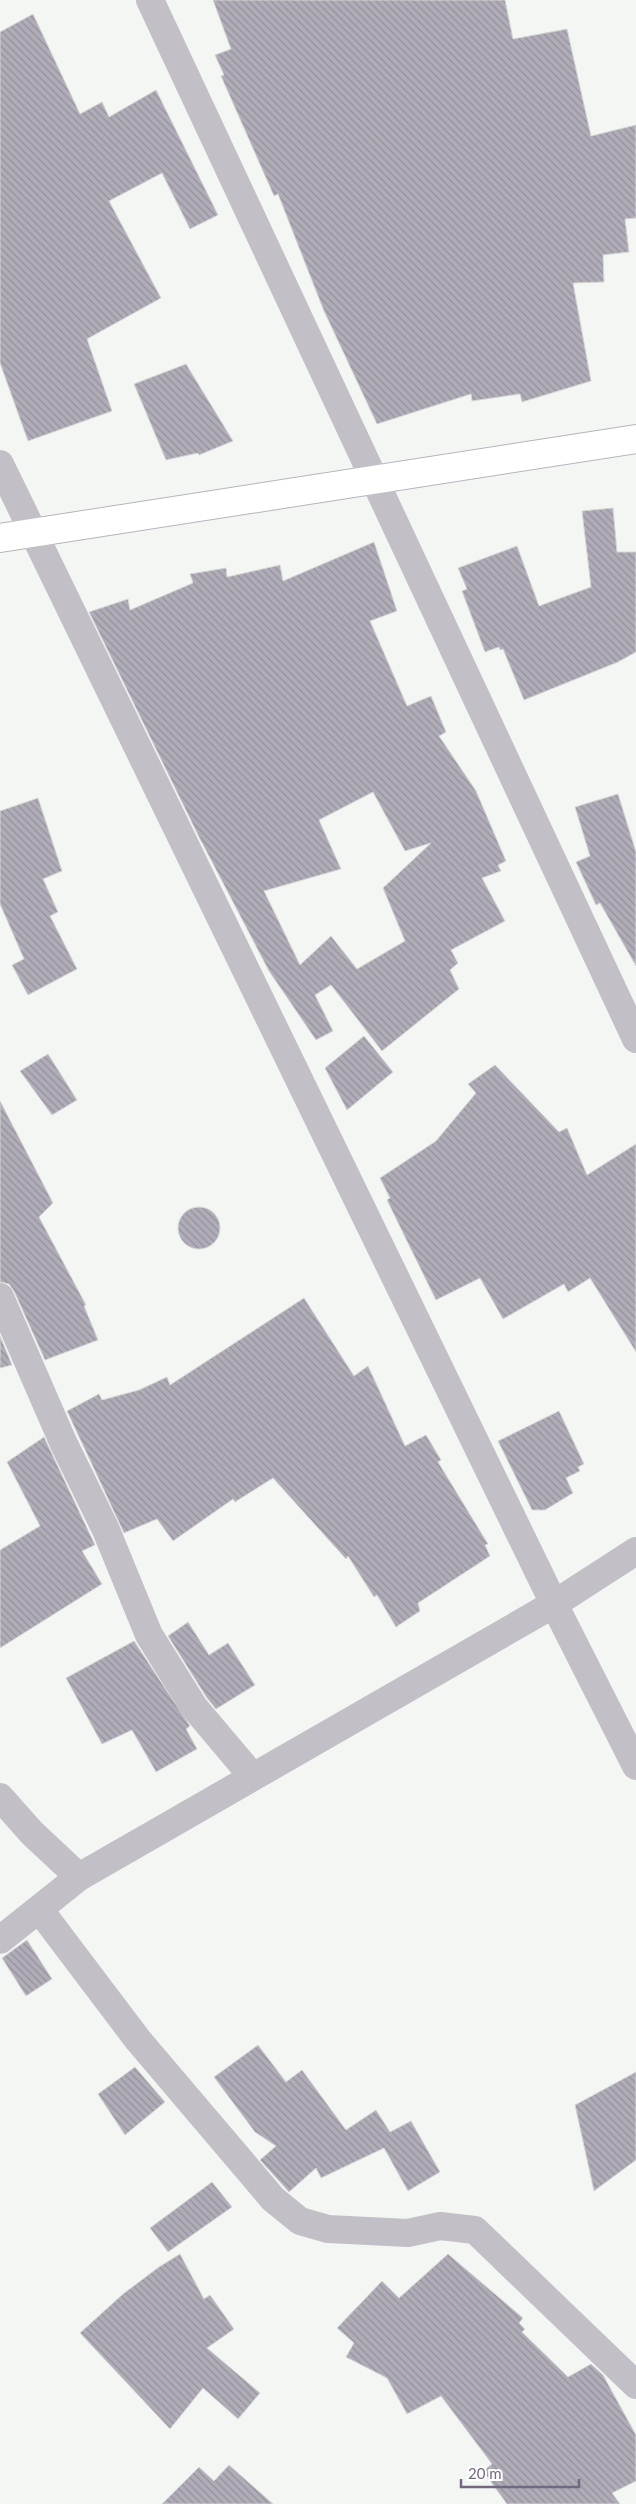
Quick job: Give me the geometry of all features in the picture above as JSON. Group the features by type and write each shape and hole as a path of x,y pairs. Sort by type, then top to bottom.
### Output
{"street":[{"path":"150,0 636,1039"},
{"path":"0,538 636,439"},
{"path":"0,464 554,1604 636,1766"},
{"path":"0,1297 63,1442 106,1530 149,1635 194,1707 254,1777"},
{"path":"0,1940 79,1878 554,1604 636,1551"},
{"path":"0,1796 32,1833 79,1878"},
{"path":"39,1909 138,2040 273,2199 300,2221 328,2229 408,2233 440,2226 475,2230 636,2385"}],"building":[{"path":"213,0 505,0 513,39 567,29 591,136 636,125 636,218 625,219 629,252 603,255 604,282 573,283 591,381 522,402 520,394 472,401 471,394 377,424 324,311 278,194 274,196 221,76 224,75 215,55 231,49"},
{"path":"33,14 80,114 102,102 109,117 156,90 218,215 190,229 162,173 109,201 161,298 87,339 112,411 28,441 0,363 0,32"},
{"path":"186,364 233,441 199,455 198,453 166,460 134,384"},
{"path":"613,508 617,552 636,552 636,652 618,662 524,700 503,649 500,650 499,647 485,652 462,591 467,589 458,568 517,546 539,606 591,587 582,511"},
{"path":"374,542 397,611 370,621 407,706 431,696 446,732 439,736 476,791 506,861 498,865 501,871 482,878 505,921 451,950 458,963 450,970 459,989 382,1051 331,985 315,995 333,1031 316,1040 269,971 199,837 89,612 128,599 130,610 193,583 190,574 226,568 227,577 280,565 283,581","holes":["373,792 405,851 431,843 383,888 405,941 357,969 331,936 300,965 264,891 341,869 319,820"]},
{"path":"618,794 636,852 636,966 600,903 596,905 576,862 590,856 575,807"},
{"path":"38,798 62,871 43,879 58,912 50,916 77,969 28,995 12,965 24,959 0,904 0,811"},
{"path":"364,1036 393,1072 347,1110 325,1068"},
{"path":"48,1054 77,1100 52,1115 20,1071"},
{"path":"495,1065 559,1132 567,1128 587,1175 636,1144 636,1352 590,1278 568,1292 564,1284 503,1319 480,1278 436,1300 405,1237 387,1200 390,1198 380,1178 436,1141 476,1093 468,1084"},
{"path":"0,1101 53,1203 39,1217 86,1305 84,1306 98,1340 45,1360 14,1291 9,1284 0,1282"},
{"path":"199,1207 214,1213 220,1228 214,1243 199,1249 184,1243 178,1228 184,1213"},
{"path":"304,1298 354,1376 368,1366 405,1446 426,1435 441,1460 438,1462 488,1544 485,1545 490,1556 418,1603 420,1611 396,1627 377,1595 374,1597 348,1556 346,1559 273,1478 235,1502 233,1499 173,1541 157,1519 124,1533 67,1411 99,1394 102,1400 139,1390 167,1377 170,1385"},
{"path":"0,1336 12,1365 0,1368"},
{"path":"559,1411 584,1464 578,1467 580,1471 566,1478 573,1493 545,1510 532,1510 498,1441"},
{"path":"44,1437 95,1545 82,1551 102,1584 0,1648 0,1550 40,1526 7,1462"},
{"path":"188,1622 209,1655 228,1643 255,1685 216,1709 168,1636"},
{"path":"134,1641 190,1726 186,1729 197,1749 156,1772 132,1730 102,1744 66,1678"},
{"path":"27,1940 52,1979 26,1996 2,1958"},
{"path":"258,2045 286,2082 302,2070 346,2130 376,2110 390,2132 411,2121 440,2172 408,2191 384,2148 321,2178 316,2168 289,2192 260,2160 276,2146 255,2132 214,2077"},
{"path":"135,2067 165,2102 125,2135 98,2094"},
{"path":"636,2072 636,2160 594,2191 575,2105"},
{"path":"212,2182 232,2207 168,2252 150,2228"},
{"path":"180,2254 204,2299 210,2295 234,2329 207,2348 260,2393 238,2419 203,2388 170,2429 80,2333 123,2294"},
{"path":"448,2254 523,2318 519,2323 525,2329 522,2332 568,2377 591,2364 603,2375 636,2435 636,2481 612,2493 620,2504 507,2504 483,2471 492,2464 441,2396 407,2414 387,2378 346,2357 354,2343 337,2328 382,2281 399,2298"},
{"path":"229,2465 273,2504 162,2504 199,2467 214,2481"}]}
